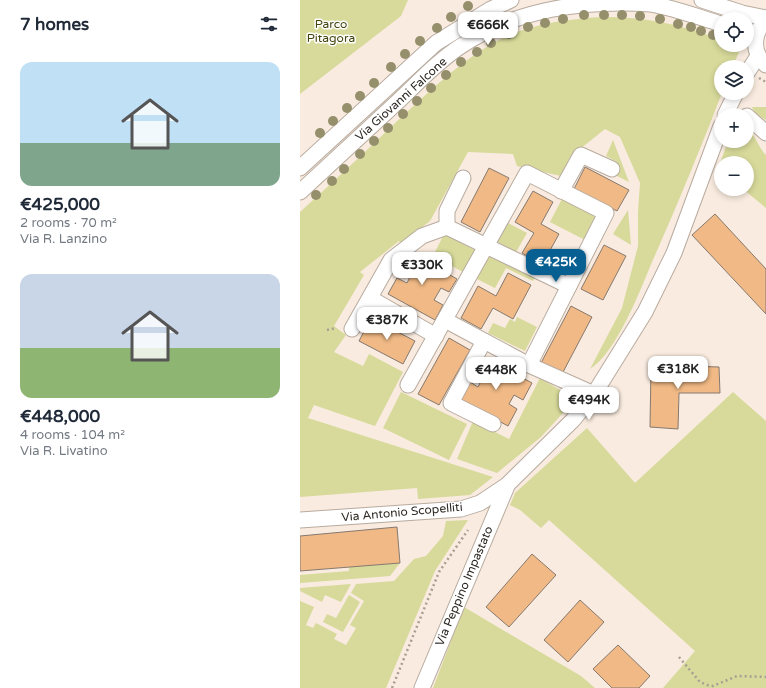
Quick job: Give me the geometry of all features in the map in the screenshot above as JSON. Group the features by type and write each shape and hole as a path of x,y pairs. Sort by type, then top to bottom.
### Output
{"street":[{"name":"Via Giovanni Falcone","path":"300,168 436,44 491,9 510,0"},
{"path":"702,0 742,13 766,18"},
{"name":"Via Giovanni Falcone","path":"300,192 434,68 460,46 496,26 513,19 539,9 563,4 615,1 652,4 681,11 714,22"},
{"path":"752,60 756,50 759,28 766,21"},
{"path":"754,123 766,133"},
{"name":"Via Antonio Scopelliti","path":"300,520 461,509 480,503 507,485 573,420 594,394 645,312 674,253 714,145"},
{"path":"561,190 581,155 612,169"},
{"path":"408,385 527,173 606,213 529,365"},
{"path":"447,227 447,212 464,178"},
{"path":"352,329 391,260 422,236 447,227 487,245 569,286"},
{"path":"370,298 436,336"},
{"path":"445,320 529,365 594,394"},
{"path":"484,341 450,403 493,424"},
{"name":"Via Peppino Impastato","path":"422,688 507,485"}],"path":[{"path":"327,330 336,328"},
{"path":"392,688 439,572 468,530"},
{"path":"680,658 700,682 707,685 714,686 737,676 766,677"}],"green space":[{"name":"Parco Pitagora","path":"300,0 408,0 401,16 300,94"},
{"path":"617,17 663,22 714,37 714,52 739,52 736,60 714,60 714,100 719,100 716,108 714,108 714,113 697,157 634,304 618,336 600,361 590,369 622,308 638,246 640,183 620,137 605,129 570,157 561,176 517,166 513,154 468,152 430,221 401,244 399,241 360,272 364,275 334,326 346,335 334,352 363,366 369,354 403,372 375,426 314,405 308,418 493,477 470,495 418,499 417,488 300,497 300,212 430,90 484,48 511,34 523,30 549,23 576,19"},
{"path":"766,107 766,120 755,113 754,108 752,108"},
{"path":"754,136 766,155 766,208 751,196 754,196 754,156 723,156 726,148 754,148"},
{"path":"613,140 629,182 613,174 617,162 606,156"},
{"path":"563,197 598,216 585,240 550,222"},
{"path":"628,210 631,245 613,234"},
{"path":"506,222 527,233 516,252 496,241"},
{"path":"444,234 475,250 463,272 433,256"},
{"path":"489,251 536,275 533,281 506,268 495,288 475,278"},
{"path":"517,317 537,327 525,351 488,333 493,323 505,328 510,319 515,322"},
{"path":"540,378 560,390 572,403 541,437 497,473 457,459 473,421 509,439"},
{"path":"401,392 467,424 449,460 383,428"},
{"path":"733,392 766,421 766,688 663,688 695,651 549,520 541,528 520,510 510,505 515,493 587,428 635,483"},
{"path":"468,520 435,571 386,688 300,688 300,601 314,607 306,625 313,628 316,623 337,634 334,639 346,645 356,628 350,625 364,601 351,593 356,584 394,581 414,559 426,556 443,536 446,521"},
{"path":"400,563 390,576 300,583 300,575 349,571 349,567"},
{"path":"351,584 341,602 325,595 322,602 300,591 300,588"},
{"path":"349,595 360,602 343,632 323,622 327,614 336,618"},
{"path":"464,607 581,676 595,688 433,688"}],"building":[{"path":"585,167 629,190 617,211 574,189"},
{"path":"489,168 509,178 480,232 461,222"},
{"path":"533,191 553,202 541,224 559,234 542,265 522,253 534,233 515,222"},
{"path":"715,214 766,269 766,314 692,235"},
{"path":"604,245 626,256 603,300 581,289"},
{"path":"411,253 457,279 449,292 441,288 434,300 443,305 435,320 388,294 397,278 407,283 411,275 402,270"},
{"path":"508,273 531,285 513,319 493,308 481,329 461,318 478,286 496,296"},
{"path":"571,306 592,317 562,374 541,363"},
{"path":"371,318 415,341 403,364 359,341"},
{"path":"449,338 470,350 439,405 418,394"},
{"path":"484,357 532,383 523,400 514,395 509,404 517,409 508,426 460,400 470,382 478,387 482,379 474,375"},
{"path":"657,365 719,367 720,393 679,393 678,429 650,427 651,368"},
{"path":"397,527 400,563 300,571 300,536"},
{"path":"532,554 556,575 509,627 486,607"},
{"path":"580,600 604,622 568,662 544,640"},
{"path":"618,645 650,676 639,688 612,688 593,669"}]}
